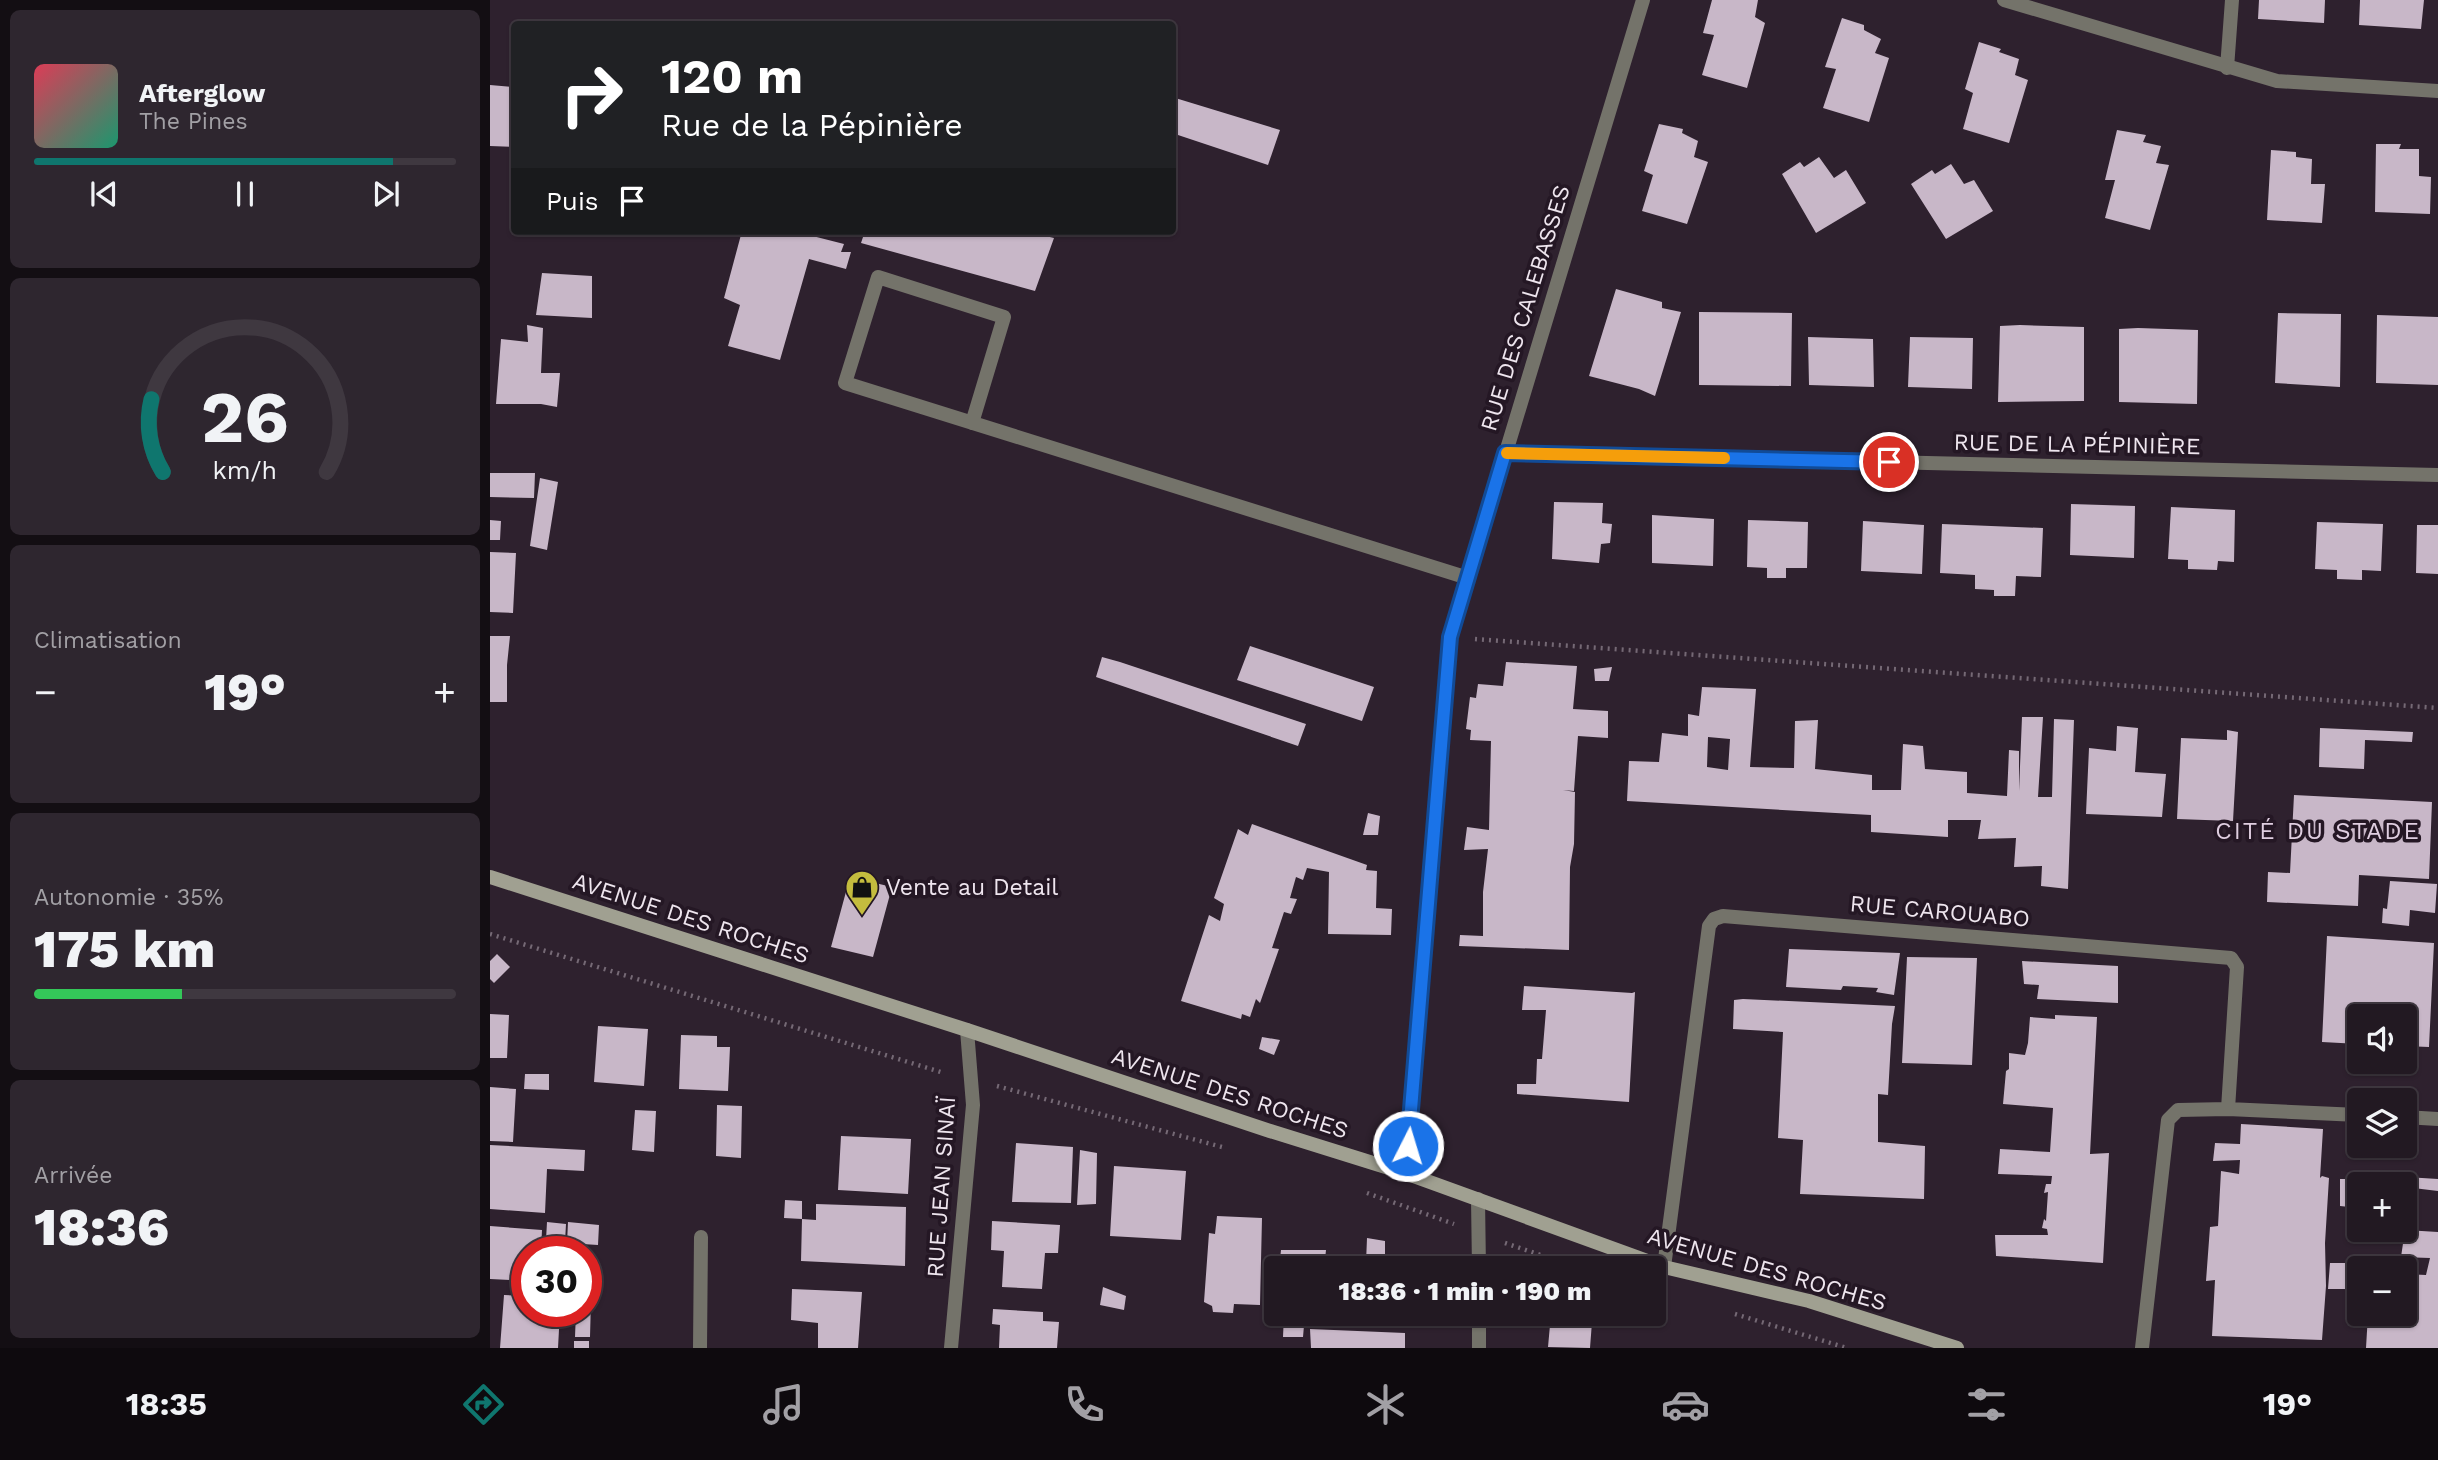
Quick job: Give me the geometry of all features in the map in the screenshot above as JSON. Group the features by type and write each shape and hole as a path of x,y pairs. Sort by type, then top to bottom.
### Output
{"street":[{"name":"RUE DES CALEBASSES","path":"1405,1173 1450,637 1643,0"},
{"path":"2004,0 2277,81 2438,91"},
{"path":"2227,68 2232,0"},
{"path":"972,423 1004,317 878,277 845,383 972,423 1468,578"},
{"name":"RUE DE LA PÉPINIÈRE","path":"1505,453 2438,475"},
{"name":"AVENUE DES ROCHES","path":"490,877 1405,1173 1634,1256"},
{"name":"RUE CAROUABO","path":"1665,1256 1709,926 1714,919 1723,916 2231,958 2237,967 2228,1109"},
{"name":"RUE JEAN SINAÏ","path":"951,1348 973,1105 967,1030"},
{"path":"2142,1348 2168,1120 2178,1110 2228,1109 2347,1114"},
{"path":"2417,1118 2438,1119"},
{"path":"1478,1199 1479,1256"},
{"path":"700,1348 701,1237"},
{"name":"AVENUE DES ROCHES","path":"1666,1267 1809,1301 1956,1348"},
{"path":"1479,1326 1479,1348"}],"path":[{"path":"1450,637 2438,708"},
{"path":"490,934 946,1073"},
{"path":"996,1085 1230,1149"},
{"path":"1359,1190 1462,1227"},
{"path":"1501,1241 1545,1256"},
{"path":"1731,1313 1847,1348"}],"building":[{"path":"1712,0 1758,0 1755,17 1765,23 1747,88 1702,75 1714,35 1703,33"},
{"path":"2259,0 2325,0 2324,23 2258,19"},
{"path":"2360,0 2424,0 2421,29 2359,25"},
{"path":"1842,18 1864,25 1864,30 1881,39 1875,53 1889,58 1869,122 1823,108 1836,69 1825,67"},
{"path":"1979,42 2001,49 1999,52 2019,59 2015,75 2028,80 2009,143 1963,129 1973,93 1965,89"},
{"path":"490,85 511,87 511,147 490,146"},
{"path":"1176,98 1280,130 1268,165 1176,134"},
{"path":"1659,124 1683,129 1682,133 1698,141 1694,157 1708,162 1687,224 1642,211 1653,175 1644,171"},
{"path":"2117,130 2146,135 2143,142 2161,146 2156,163 2169,165 2150,230 2105,218 2115,180 2105,180"},
{"path":"2376,144 2401,144 2399,149 2419,149 2419,176 2431,177 2430,214 2375,212"},
{"path":"2271,150 2296,152 2296,157 2312,159 2311,184 2325,184 2322,223 2267,220"},
{"path":"1819,157 1834,178 1846,170 1866,203 1816,233 1782,174 1800,162 1804,167"},
{"path":"1951,164 1964,184 1974,180 1993,211 1946,239 1911,184 1932,170 1935,174"},
{"path":"741,235 809,235 844,244 841,252 851,252 846,269 809,259 780,360 728,346 740,305 724,298"},
{"path":"864,235 1042,235 1054,238 1035,291 861,243"},
{"path":"542,273 592,276 592,318 536,315"},
{"path":"1616,289 1662,302 1662,308 1681,312 1655,396 1589,376"},
{"path":"1699,312 1792,313 1791,386 1699,385"},
{"path":"2278,313 2341,314 2340,387 2275,383"},
{"path":"2377,315 2438,317 2438,385 2376,383"},
{"path":"527,325 543,328 541,373 560,373 557,407 541,404 496,404 501,339 528,342"},
{"path":"2000,326 2084,327 2084,401 1998,402"},
{"path":"2119,329 2198,330 2197,404 2119,402"},
{"path":"1808,337 1873,339 1874,387 1809,385"},
{"path":"1910,337 1973,338 1972,389 1908,387"},
{"path":"490,473 535,473 534,498 490,497"},
{"path":"540,478 558,482 547,550 530,546"},
{"path":"1554,502 1603,503 1602,523 1612,524 1610,543 1601,544 1599,563 1552,559"},
{"path":"2071,504 2135,506 2134,558 2070,555"},
{"path":"2171,507 2235,510 2234,562 2218,561 2217,570 2188,569 2188,560 2168,559"},
{"path":"1652,515 1714,519 1713,566 1652,563"},
{"path":"490,520 501,521 500,540 490,540"},
{"path":"1748,520 1808,522 1807,568 1786,568 1786,578 1767,578 1767,568 1747,567"},
{"path":"1863,521 1924,525 1922,574 1861,571"},
{"path":"2317,522 2383,524 2381,571 2362,570 2362,580 2337,579 2337,570 2315,569"},
{"path":"1942,524 2043,528 2041,577 2016,576 2015,596 1994,596 1994,590 1975,589 1975,575 1940,573"},
{"path":"2417,525 2438,525 2438,574 2416,573"},
{"path":"490,552 516,553 513,613 490,612"},
{"path":"490,636 510,636 507,702 490,702"},
{"path":"1250,646 1374,687 1362,721 1237,680"},
{"path":"1102,657 1306,724 1298,746 1096,677"},
{"path":"1506,662 1577,666 1573,709 1608,711 1608,738 1578,736 1574,791 1563,790 1575,792 1574,844 1570,867 1569,950 1459,946 1460,935 1483,936 1483,892 1488,849 1464,850 1467,827 1489,830 1491,741 1470,740 1471,730 1466,729 1470,697 1476,698 1478,684 1503,686"},
{"path":"1612,667 1609,681 1595,681 1594,669"},
{"path":"1702,687 1756,689 1750,767 1794,768 1795,721 1818,720 1815,769 1872,775 1872,790 1901,790 1903,744 1923,746 1925,769 1967,772 1967,793 2007,796 2009,750 2019,751 2019,791 2022,717 2043,717 2038,797 2052,797 2054,719 2074,720 2068,889 2041,886 2042,866 2014,867 2016,838 1978,839 1981,820 1948,820 1948,837 1871,832 1871,815 1627,801 1629,761 1659,762 1662,733 1688,736 1688,714 1699,716","holes":["1708,737 1730,739 1728,770 1707,767"]},
{"path":"2117,726 2138,728 2135,772 2166,774 2162,817 2086,814 2089,748 2116,751"},
{"path":"2320,728 2413,732 2412,742 2365,740 2364,769 2319,767"},
{"path":"2227,730 2238,732 2233,821 2177,819 2181,738 2227,740"},
{"path":"2294,795 2432,802 2429,879 2359,875 2358,906 2267,902 2268,872 2290,873"},
{"path":"1368,813 1380,816 1378,835 1363,835"},
{"path":"1252,824 1367,865 1366,870 1377,871 1376,908 1392,909 1391,935 1328,934 1329,872 1307,868 1303,880 1296,877 1290,898 1297,899 1291,914 1284,912 1272,948 1279,949 1260,1003 1256,999 1250,1017 1242,1014 1241,1019 1181,1001 1209,915 1220,921 1224,904 1214,898 1238,829 1248,835"},
{"name":"Vente au Detail","path":"850,877 892,887 873,957 831,947"},
{"path":"2390,881 2437,884 2435,913 2410,910 2409,926 2382,923 2383,908 2387,909"},
{"path":"2327,936 2434,943 2429,1047 2417,1047 2417,1004 2347,1004 2347,1043 2322,1042"},
{"path":"1789,949 1900,953 1894,995 1876,992 1878,988 1843,986 1841,990 1786,987"},
{"path":"497,954 510,967 494,983 490,979 490,961"},
{"path":"1907,957 1977,958 1972,1065 1902,1063"},
{"path":"2022,961 2118,966 2118,1003 2037,999 2039,985 2024,984"},
{"path":"1524,986 1635,992 1629,1102 1517,1094 1517,1084 1536,1084 1537,1059 1542,1059 1546,1010 1522,1010"},
{"path":"1734,1000 1895,1006 1888,1095 1878,1094 1878,1142 1925,1146 1924,1199 1800,1194 1803,1140 1778,1138 1783,1032 1733,1029"},
{"path":"490,1014 509,1015 507,1058 490,1058"},
{"path":"2055,1015 2097,1017 2090,1154 2109,1153 2103,1263 1996,1256 1995,1235 2048,1235 2047,1229 2042,1228 2044,1219 2046,1221 2048,1192 2044,1193 2046,1184 2051,1184 2052,1176 1998,1174 2000,1149 2050,1152 2053,1108 2003,1104 2009,1053 2025,1055 2030,1017 2055,1019"},
{"path":"598,1026 648,1029 644,1086 594,1082"},
{"path":"681,1035 717,1036 717,1047 730,1047 728,1091 679,1089"},
{"path":"1262,1037 1280,1040 1274,1055 1259,1049"},
{"path":"525,1074 549,1074 549,1090 524,1089"},
{"path":"490,1087 516,1089 513,1142 490,1141"},
{"path":"717,1105 742,1106 741,1158 716,1156"},
{"path":"635,1110 656,1111 654,1152 632,1150"},
{"path":"2241,1124 2323,1129 2320,1178 2329,1178 2322,1340 2212,1336 2215,1280 2206,1281 2210,1227 2218,1226 2221,1171 2239,1174 2240,1160 2213,1161 2215,1143 2240,1144"},
{"path":"841,1136 911,1139 908,1194 838,1190"},
{"path":"1016,1143 1073,1147 1071,1203 1012,1202"},
{"path":"490,1145 585,1150 584,1171 547,1169 545,1213 490,1209"},
{"path":"1080,1150 1097,1153 1096,1204 1077,1205"},
{"path":"1114,1166 1186,1171 1181,1240 1110,1236"},
{"path":"2417,1178 2438,1179 2438,1191 2417,1188"},
{"path":"2340,1179 2347,1179 2347,1207 2340,1206"},
{"path":"785,1200 802,1201 802,1219 784,1218"},
{"path":"816,1204 906,1207 905,1266 801,1261 802,1219 816,1220"},
{"path":"1217,1216 1262,1218 1260,1305 1234,1304 1233,1313 1213,1312 1212,1306 1204,1302 1209,1233 1215,1234"},
{"path":"992,1221 1060,1225 1058,1253 1045,1253 1042,1289 1002,1287 1004,1251 991,1250"},
{"path":"547,1222 566,1224 565,1236 546,1236"},
{"path":"568,1222 599,1225 598,1236 567,1236"},
{"path":"490,1226 542,1230 542,1236 511,1236 511,1280 490,1279"},
{"path":"2417,1231 2438,1232 2438,1348 2366,1348 2367,1326 2417,1326 2417,1275 2426,1275 2430,1258 2401,1256 2403,1242 2417,1242"},
{"path":"1367,1238 1385,1241 1385,1256 1366,1256"},
{"path":"1281,1250 1326,1250 1325,1256 1280,1256"},
{"path":"2330,1263 2347,1263 2347,1289 2328,1289"},
{"path":"1103,1287 1126,1296 1124,1310 1100,1305"},
{"path":"792,1289 862,1292 858,1348 818,1348 818,1323 791,1320"},
{"path":"504,1295 511,1295 511,1327 559,1327 558,1348 500,1348"},
{"path":"993,1309 1043,1312 1043,1321 1059,1322 1057,1348 999,1348 1000,1325 992,1324"},
{"path":"1283,1326 1304,1326 1303,1337 1283,1337"},
{"path":"1550,1326 1592,1326 1590,1348 1548,1347"},
{"path":"575,1327 590,1327 590,1337 575,1337"},
{"path":"1310,1329 1405,1333 1405,1348 1311,1348"},
{"path":"574,1341 589,1341 589,1348 574,1348"}],"slow traffic":[{"path":"1507,453 1724,458"}],"place":[{"name":"Vente au Detail","path":"862,917"}],"district":[{"name":"CITÉ DU STADE","path":"2318,831"}],"route":[{"path":"1408,1146 1450,637 1505,453 1889,462"}]}
